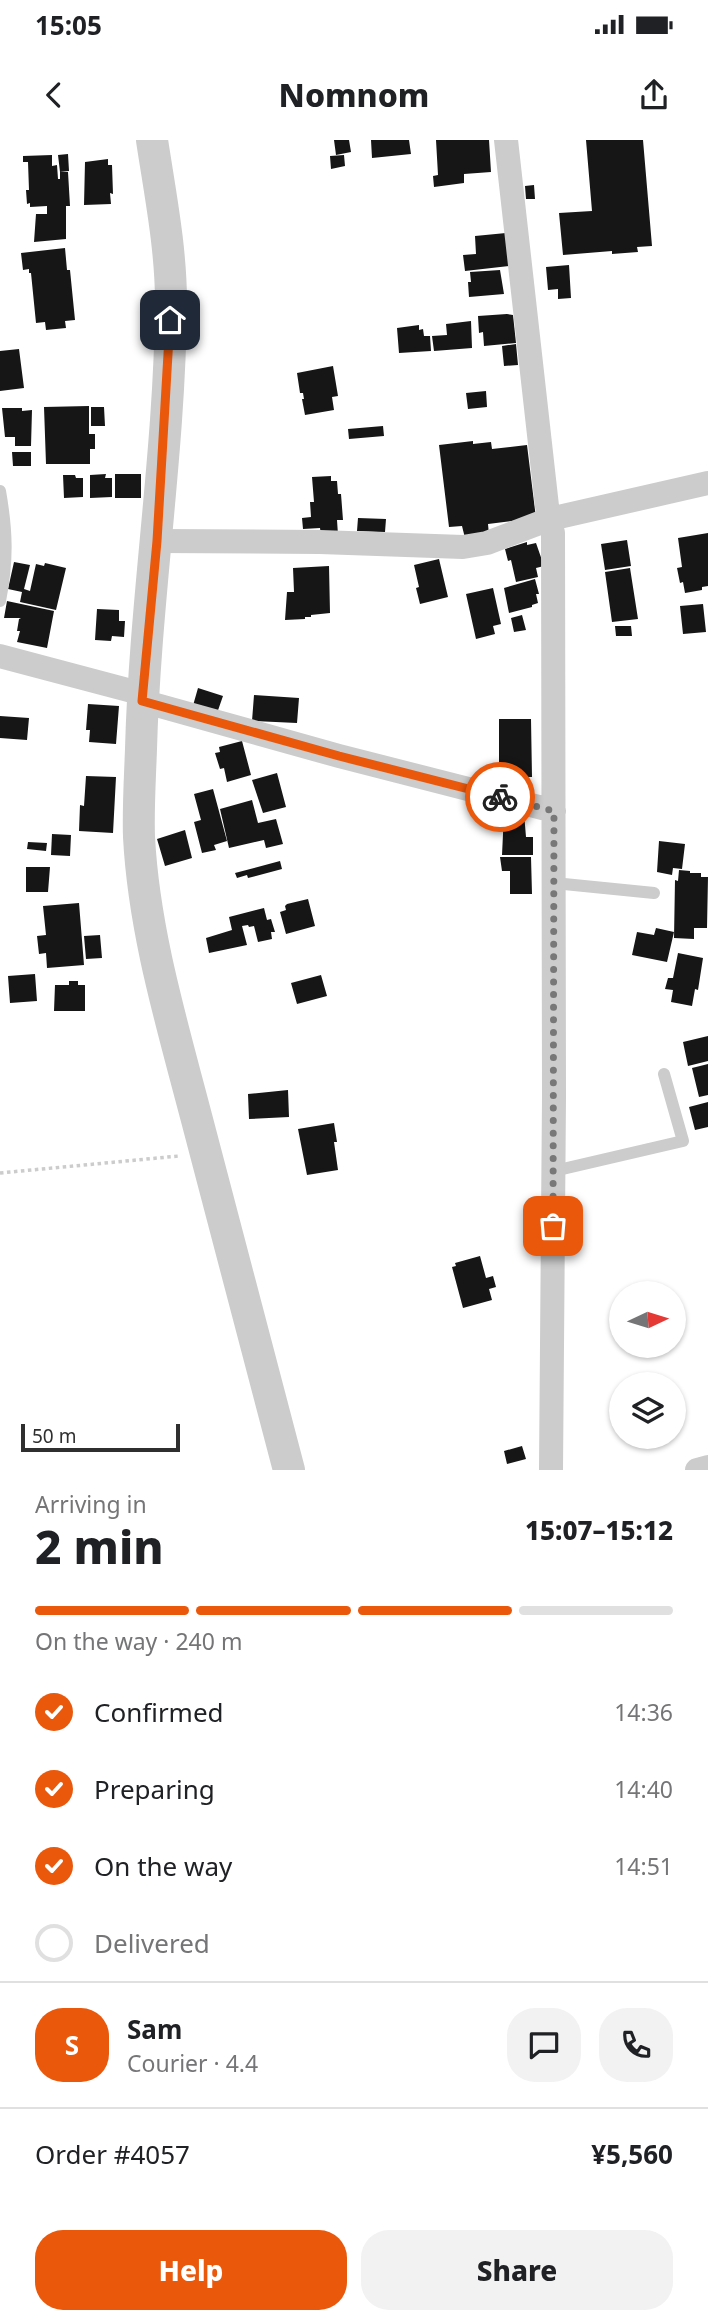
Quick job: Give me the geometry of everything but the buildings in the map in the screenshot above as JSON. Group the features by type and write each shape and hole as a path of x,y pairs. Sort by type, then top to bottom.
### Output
{"street":[{"path":"152,140 164,219 171,297 157,541 143,697 139,834 142,873 151,932 289,1470"},
{"path":"506,140 552,533 554,1171 551,1470"},
{"path":"157,541 320,542 463,547 487,543 550,519 708,483"},
{"path":"0,656 339,756 554,811"},
{"path":"697,1470 708,1468"}],"lane":[{"path":"0,491 7,532 5,579 0,601"},
{"path":"554,883 654,893"},
{"path":"554,1171 683,1140 664,1074"}],"path":[{"path":"0,1173 206,1153"}],"way so far":[{"path":"500,797 554,811 553,1226"}],"route":[{"path":"170,320 157,541 142,701 500,797"}]}
